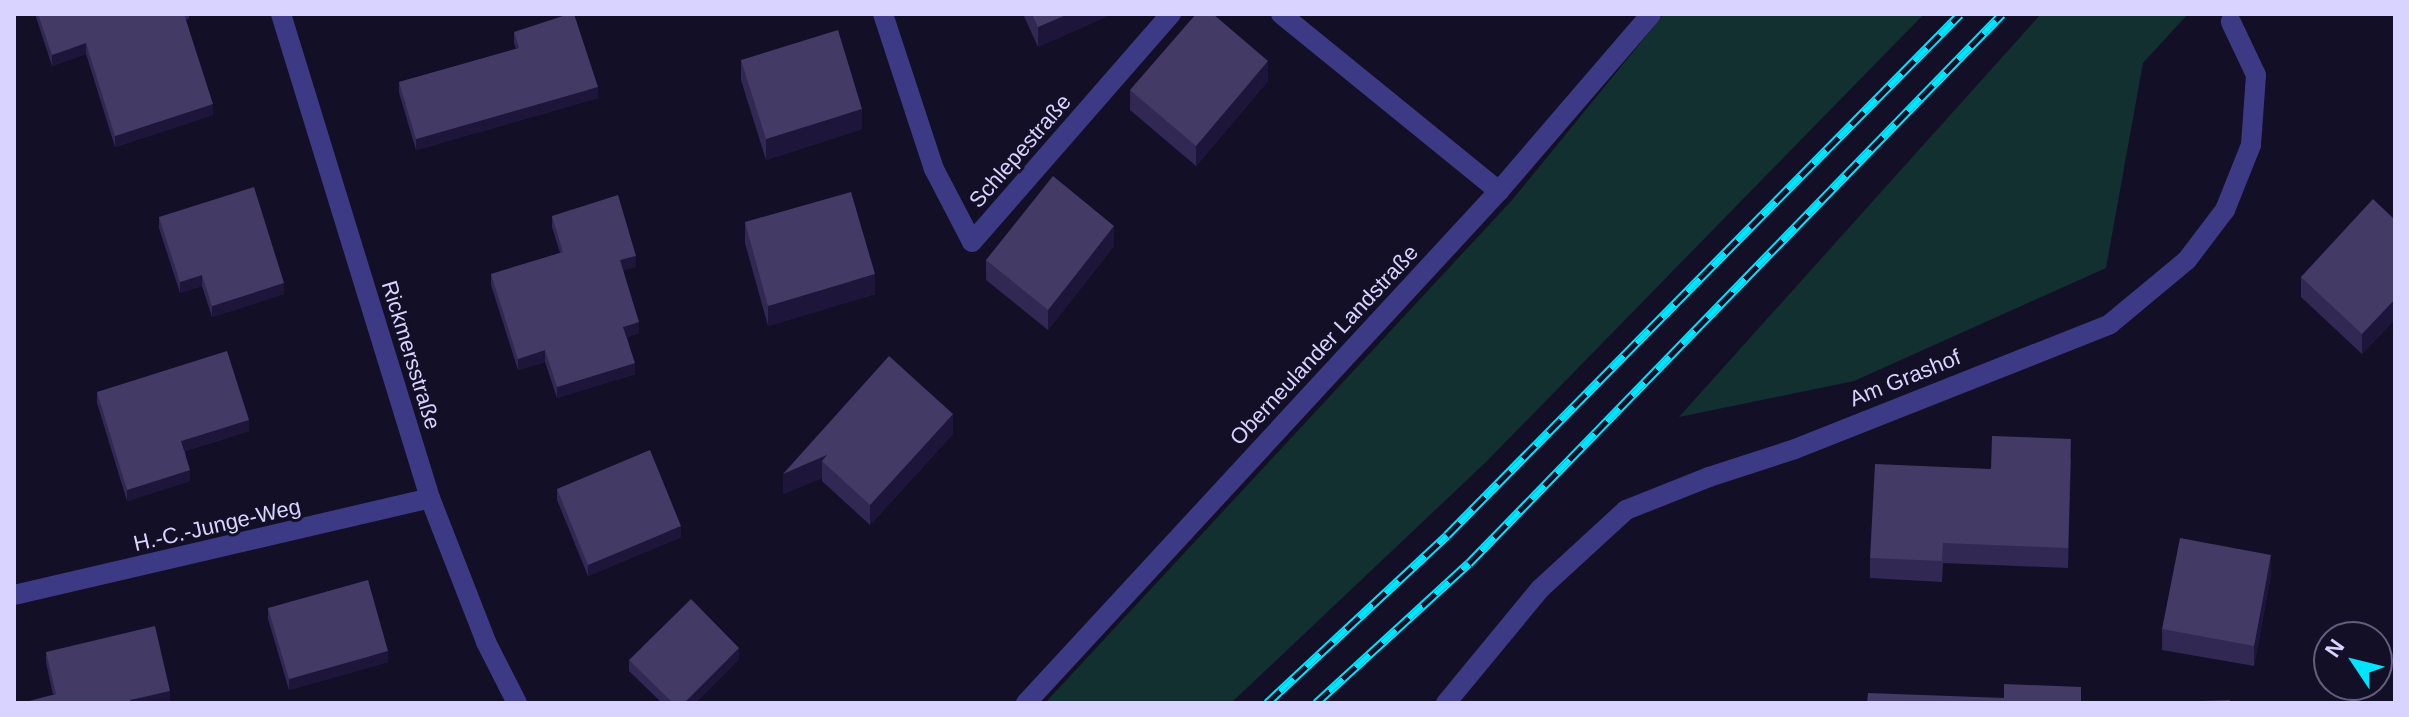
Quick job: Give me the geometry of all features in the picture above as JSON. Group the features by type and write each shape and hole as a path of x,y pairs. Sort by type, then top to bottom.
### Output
{"street":[{"name":"Rickmersstraße","path":"281,14 430,498 486,642 517,703"},
{"name":"Schlepestraße","path":"883,14 934,169 972,242 1171,14"},
{"path":"1281,14 1499,191"},
{"name":"Oberneulander Landstraße","path":"1026,703 1499,191 1651,14"},
{"name":"Am Grashof","path":"1446,703 1540,589 1626,510 1709,477 1795,449 2110,324 2187,260 2225,210 2251,145 2256,75 2231,22"},
{"name":"H.-C.-Junge-Weg","path":"14,595 430,498"}],"green space":[{"path":"1664,14 1924,14 1486,462 1231,703 1045,703 1513,199"},
{"path":"2041,14 2188,14 2143,63 2106,268 1854,381 1679,417"}],"building":[{"path":"38,14 184,14 213,104 115,136 86,43 52,55"},
{"path":"574,14 598,87 416,139 399,82 519,48 514,32"},
{"path":"1032,14 1068,14 1038,27"},
{"path":"1196,14 1213,14 1268,61 1196,146 1130,90"},
{"path":"838,30 862,109 766,139 741,60"},
{"path":"1053,176 1114,226 1048,310 986,260"},
{"path":"254,187 284,283 212,306 202,275 180,282 159,217"},
{"path":"851,192 875,274 768,306 745,222"},
{"path":"618,195 636,256 620,260 639,322 623,327 635,363 557,387 545,350 518,359 491,274 563,252 552,216"},
{"path":"2373,199 2395,220 2395,299 2362,334 2301,277"},
{"path":"227,351 249,420 181,441 190,470 127,490 97,392"},
{"path":"889,356 953,414 870,505 822,461 827,455 783,474"},
{"path":"1992,436 2071,439 2068,548 1943,543 1942,561 1870,558 1875,464 1991,469"},
{"path":"650,450 681,526 588,565 557,489"},
{"path":"2180,538 2271,555 2254,646 2162,629"},
{"path":"368,580 388,651 289,679 268,608"},
{"path":"691,599 739,648 684,703 673,703 629,660"},
{"path":"155,626 170,691 130,700 131,703 21,703 56,694 46,652"},
{"path":"2004,684 2081,687 2081,703 1867,703 1868,693 2004,698"},
{"path":"2230,700 2230,703 2169,703 2169,702"}],"railway":[{"path":"1267,703 1447,535 1960,14"},
{"path":"1316,703 1469,563 2002,14"}]}
